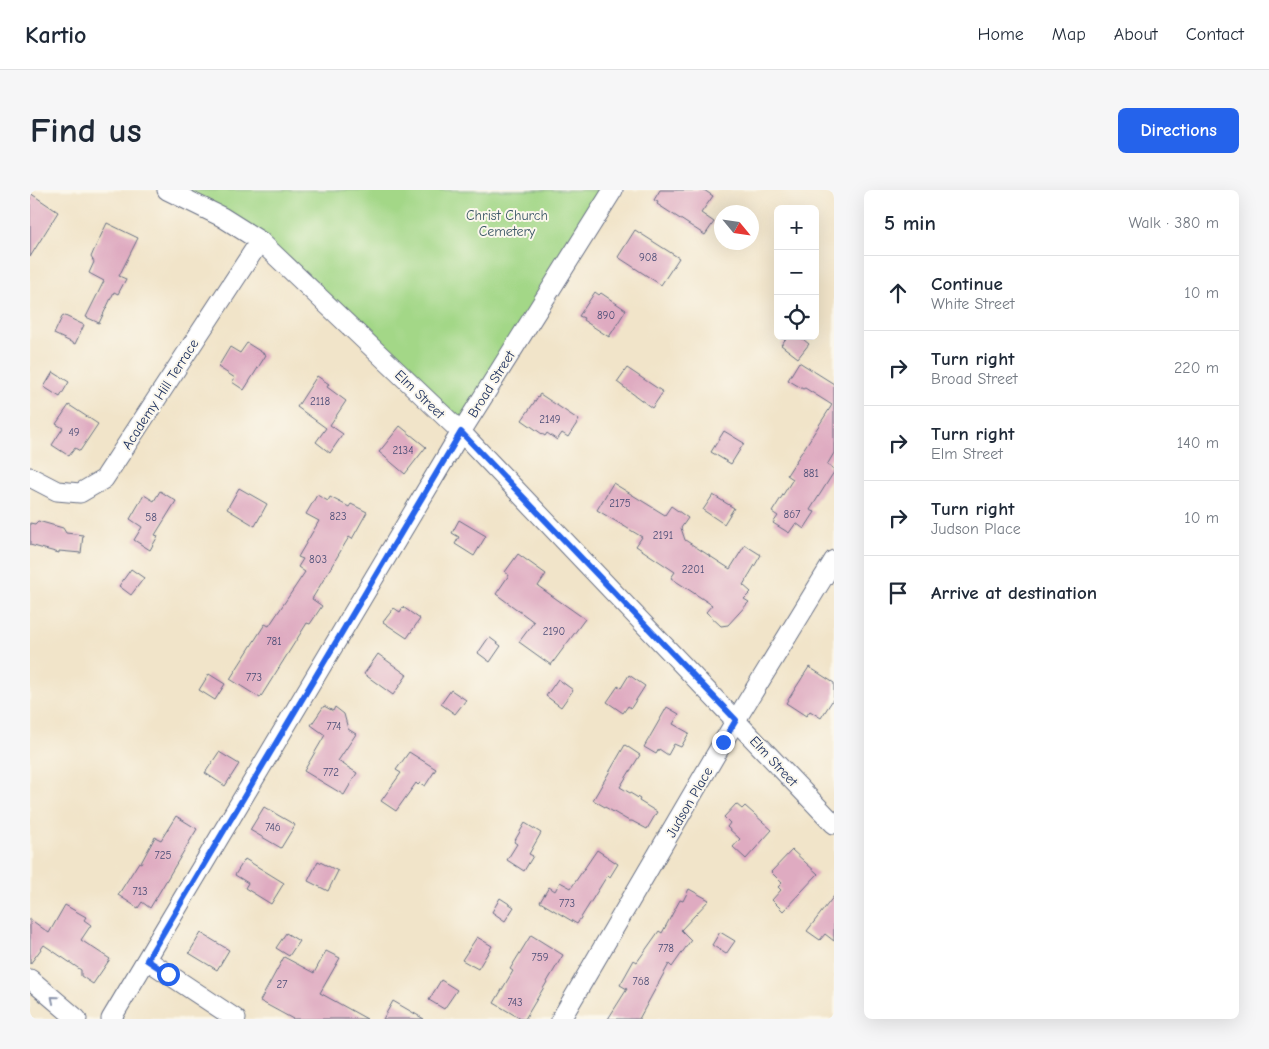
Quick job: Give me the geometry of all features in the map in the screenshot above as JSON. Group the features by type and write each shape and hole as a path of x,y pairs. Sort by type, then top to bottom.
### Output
{"street":[{"name":"Elm Street","path":"167,190 222,217 260,241 461,432 834,824"},
{"name":"Broad Street","path":"111,1019 461,432 613,190"},
{"name":"Academy Hill Terrace","path":"30,477 57,492 80,493 104,479 260,241"},
{"name":"Judson Place","path":"561,1019 736,720 834,560"},
{"path":"147,960 236,1019"},
{"path":"30,979 77,1019"}],"green space":[{"name":"Christ Church Cemetery","path":"167,190 613,190 461,432 260,241"}],"building":[{"path":"660,190 704,190 713,196 701,213 714,222 705,235 657,204 658,202 654,200"},
{"path":"30,193 58,212 30,257"},
{"path":"107,223 138,238 119,276 126,279 118,294 114,292 99,323 86,317 104,281 89,273 94,262 91,257"},
{"path":"635,230 679,258 661,285 618,257"},
{"path":"595,292 599,295 601,293 626,310 609,337 579,316"},
{"path":"63,315 84,325 75,344 54,334"},
{"path":"785,340 804,340 809,344 798,358 781,345"},
{"path":"247,343 266,355 244,390 232,382 235,378 218,367 230,347 240,353"},
{"path":"799,362 834,384 834,453 827,465 834,469 834,472 810,510 815,512 804,529 796,523 789,533 773,523 778,516 772,512 793,479 787,475 832,405 788,380"},
{"path":"627,368 663,392 652,408 617,382"},
{"path":"53,372 69,382 60,397 44,387"},
{"path":"317,376 329,384 327,387 346,401 330,425 343,434 330,453 316,442 326,428 297,407"},
{"path":"540,394 579,420 568,437 562,433 557,440 547,433 545,436 522,420"},
{"path":"69,405 98,424 80,451 75,448 69,456 52,445 63,428 56,424"},
{"path":"400,426 426,447 405,474 379,452"},
{"path":"724,431 744,443 731,464 711,452"},
{"path":"613,483 665,515 671,506 688,518 681,528 685,540 730,569 745,545 761,555 743,585 751,592 744,599 749,602 728,625 721,626 706,612 712,605 671,578 675,572 636,546 642,537 597,510"},
{"path":"239,488 267,504 255,526 227,509"},
{"path":"160,491 176,501 155,535 158,536 150,550 134,540 142,527 130,519 144,495 154,501"},
{"path":"317,495 328,501 330,497 349,507 351,504 367,512 352,539 349,537 312,599 322,606 310,624 307,623 260,698 230,679 265,624 269,626 305,572 298,567 303,559 298,557 319,521 306,514"},
{"path":"713,495 734,508 724,524 703,510"},
{"path":"459,520 486,536 474,556 455,544 459,537 452,533"},
{"path":"38,521 63,528 66,533 83,535 81,553 59,551 59,553 30,545 30,523 35,524"},
{"path":"518,554 546,574 538,586 585,619 551,665 519,642 534,622 496,594 509,575 505,572"},
{"path":"131,569 144,578 131,595 119,586"},
{"path":"403,607 420,619 407,638 383,622 394,608 400,612"},
{"path":"489,637 501,646 490,662 478,653"},
{"path":"378,654 407,675 393,695 364,674"},
{"path":"809,667 834,683 834,698 821,718 810,711 806,716 786,703"},
{"path":"209,674 225,684 215,700 199,690"},
{"path":"629,675 645,686 631,708 628,706 623,713 607,702 618,686 621,688"},
{"path":"558,679 573,690 561,707 546,696"},
{"path":"451,690 466,700 455,714 441,704"},
{"path":"324,706 333,711 335,707 344,714 348,729 356,734 338,761 357,773 344,795 304,771 325,735 311,725"},
{"path":"667,707 679,714 673,724 689,733 681,747 674,744 668,755 659,749 656,754 644,747"},
{"path":"625,745 640,755 620,787 657,812 647,829 593,800"},
{"path":"219,752 239,764 225,786 205,773"},
{"path":"409,752 436,769 425,786 416,783 396,811 381,801 401,773 396,770"},
{"path":"736,804 742,809 745,806 772,830 746,859 733,847 740,839 727,827 730,823 724,817"},
{"path":"264,807 295,825 281,848 250,830"},
{"path":"176,816 197,829 150,908 142,902 138,908 118,895 139,862 141,863 155,837 161,840"},
{"path":"525,823 541,833 529,854 533,856 524,871 507,860 517,844 514,842"},
{"path":"597,850 618,864 610,877 607,876 577,924 540,902 549,887 555,891 560,882 571,888"},
{"path":"792,850 818,874 783,911 772,900 781,890 778,887 782,883 771,872"},
{"path":"245,859 284,883 271,904 245,888 248,883 235,875"},
{"path":"318,861 338,871 328,891 308,881"},
{"path":"689,889 709,900 681,930 691,940 672,967 669,964 639,1019 608,1019 627,989 620,985 634,960 637,962 659,931 662,933 680,900 683,901"},
{"path":"834,896 834,941 825,934 820,940 807,931"},
{"path":"500,898 514,907 505,921 492,912"},
{"path":"65,905 86,917 84,920 91,925 81,940 110,959 93,984 81,976 81,970 44,945 30,964 30,919 49,933"},
{"path":"720,932 735,941 726,954 712,945"},
{"path":"201,933 229,950 217,970 189,953"},
{"path":"286,933 299,941 289,956 276,948"},
{"path":"531,935 563,955 525,1019 521,1019 494,1003 513,971 510,969"},
{"path":"477,937 492,946 478,969 462,960"},
{"path":"326,951 340,958 320,993 367,1019 293,1019 260,1001 284,957 314,973"},
{"path":"441,980 457,990 444,1009 429,1000"},
{"path":"393,1001 424,1019 383,1019"}],"route":[{"path":"168,974 147,960 461,432 736,720 723,742"}]}
